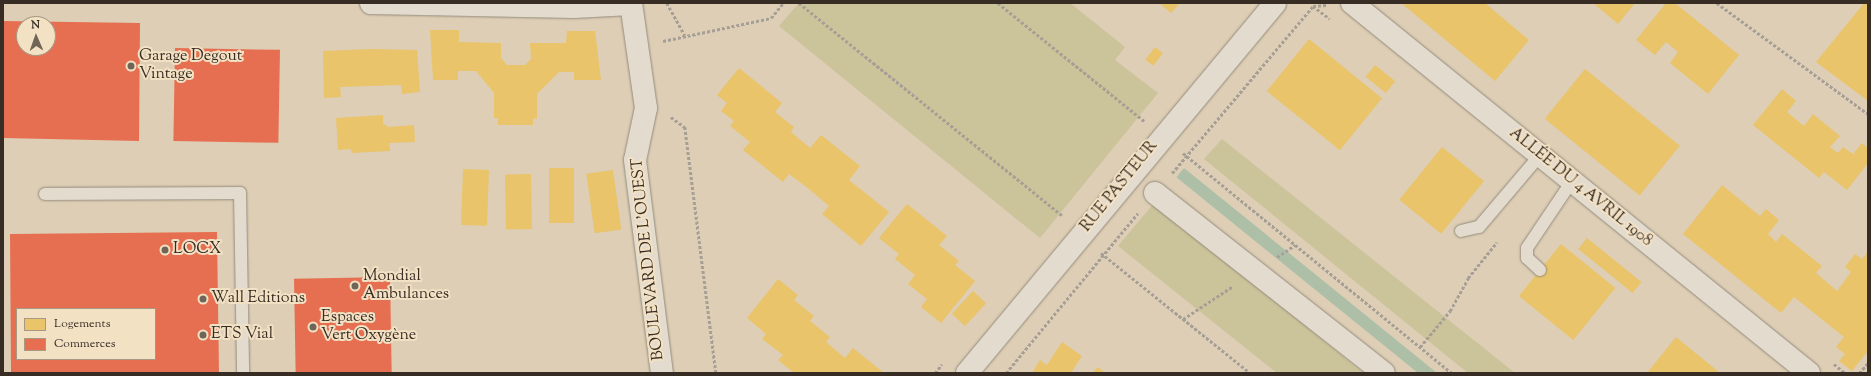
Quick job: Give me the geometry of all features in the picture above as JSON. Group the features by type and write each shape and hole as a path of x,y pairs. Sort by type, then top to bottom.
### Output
{"street":[{"path":"371,3 574,7 631,3"},
{"name":"BOULEVARD DE L'OUEST","path":"631,3 646,108 635,160 662,373"},
{"name":"RUE PASTEUR","path":"967,373 1162,136 1276,3"},
{"name":"ALLÉE DU 4 AVRIL 1908","path":"1352,3 1809,373"},
{"path":"1155,193 1384,373"}],"lane":[{"path":"1461,231 1479,227 1540,155"},
{"path":"1540,270 1527,258 1527,248 1572,181"},
{"path":"45,194 240,193 243,373"}],"path":[{"path":"667,3 685,35 771,18 783,3"},
{"path":"799,3 1063,217 1080,236 1250,373"},
{"path":"998,3 1452,373"},
{"path":"1717,3 1868,114"},
{"path":"658,35 660,48"},
{"path":"668,108 669,116 685,127 716,373"},
{"path":"1420,347 1502,235"},
{"path":"1859,373 1868,362"}],"shaded area":[{"path":"799,3 1070,3 1125,47 1115,60 1158,93 1040,238 779,26"},
{"path":"1222,139 1515,373 1468,373 1204,159"},
{"path":"1184,168 1437,373 1418,373 1176,177"},
{"path":"1155,202 1363,373 1277,373 1118,246"}],"building: Logements":[{"path":"1159,3 1180,3 1171,13"},
{"path":"1401,3 1485,3 1529,40 1495,81"},
{"path":"1593,3 1635,3 1618,24"},
{"path":"1666,3 1675,3 1739,55 1708,94 1670,63 1678,52 1666,42 1655,55 1636,40"},
{"path":"1864,3 1868,3 1868,101 1816,62"},
{"path":"430,30 459,30 459,42 501,43 501,58 507,65 525,65 531,59 530,43 566,43 567,31 595,31 601,80 574,80 574,72 559,72 537,94 537,119 533,118 533,125 498,125 498,118 494,118 494,93 476,71 458,71 458,80 433,80"},
{"path":"1309,39 1382,98 1340,150 1267,91"},
{"path":"1155,47 1163,53 1153,66 1145,60"},
{"path":"371,49 417,50 420,92 402,94 401,85 340,87 341,97 324,98 323,51"},
{"path":"1375,65 1395,81 1386,93 1366,77"},
{"path":"739,68 782,103 775,112 794,127 791,132 810,148 821,135 860,166 849,180 889,212 861,246 822,214 829,206 809,189 789,174 783,182 743,150 750,142 730,126 734,121 721,111 727,103 717,95"},
{"path":"1585,69 1680,146 1640,196 1545,119"},
{"path":"1782,89 1796,101 1787,112 1804,126 1813,114 1840,136 1830,147 1838,153 1843,147 1853,154 1862,143 1868,148 1868,163 1847,190 1824,172 1819,178 1753,125"},
{"path":"383,115 383,123 388,127 414,125 415,142 389,143 390,151 352,153 351,149 338,150 336,118"},
{"path":"1442,147 1484,181 1441,234 1399,200"},
{"path":"549,168 574,168 574,223 549,223"},
{"path":"463,169 489,170 487,226 461,225"},
{"path":"613,170 621,229 595,233 586,174"},
{"path":"505,174 531,174 532,229 506,229"},
{"path":"1722,185 1760,216 1766,209 1779,220 1768,234 1776,242 1782,234 1822,266 1816,273 1837,291 1851,272 1845,267 1855,254 1862,259 1868,252 1868,351 1852,371 1839,361 1845,354 1836,347 1844,337 1794,297 1781,313 1683,234"},
{"path":"907,204 947,236 939,245 959,261 955,265 975,281 941,323 921,307 927,299 908,284 915,275 895,259 899,254 879,238"},
{"path":"1587,238 1641,282 1633,293 1578,249"},
{"path":"1561,244 1615,288 1573,340 1519,296"},
{"path":"778,279 798,295 794,300 814,316 810,321 830,337 826,342 845,358 853,348 884,373 794,373 778,360 783,355 762,339 766,334 747,318"},
{"path":"973,291 986,303 965,326 952,314"},
{"path":"1676,337 1720,373 1647,373"},
{"path":"1062,342 1082,356 1071,373 1032,373 1040,360 1047,365"},
{"path":"1098,367 1105,373 1092,373"}],"building: Commerces":[{"path":"3,21 16,21 16,56 56,56 56,22 140,23 139,141 3,138"},
{"path":"175,48 280,50 278,143 173,141"},
{"path":"217,232 219,373 11,373 10,234"},
{"path":"390,277 392,373 296,373 294,279"}],"place":[{"name":"Garage Degout Vintage","path":"131,66"},
{"name":"LOCX","path":"165,250"},
{"name":"Mondial Ambulances","path":"355,286"},
{"name":"Wall Editions","path":"203,299"},
{"name":"Espaces Vert Oxygène","path":"313,327"},
{"name":"ETS Vial","path":"203,335"}]}
